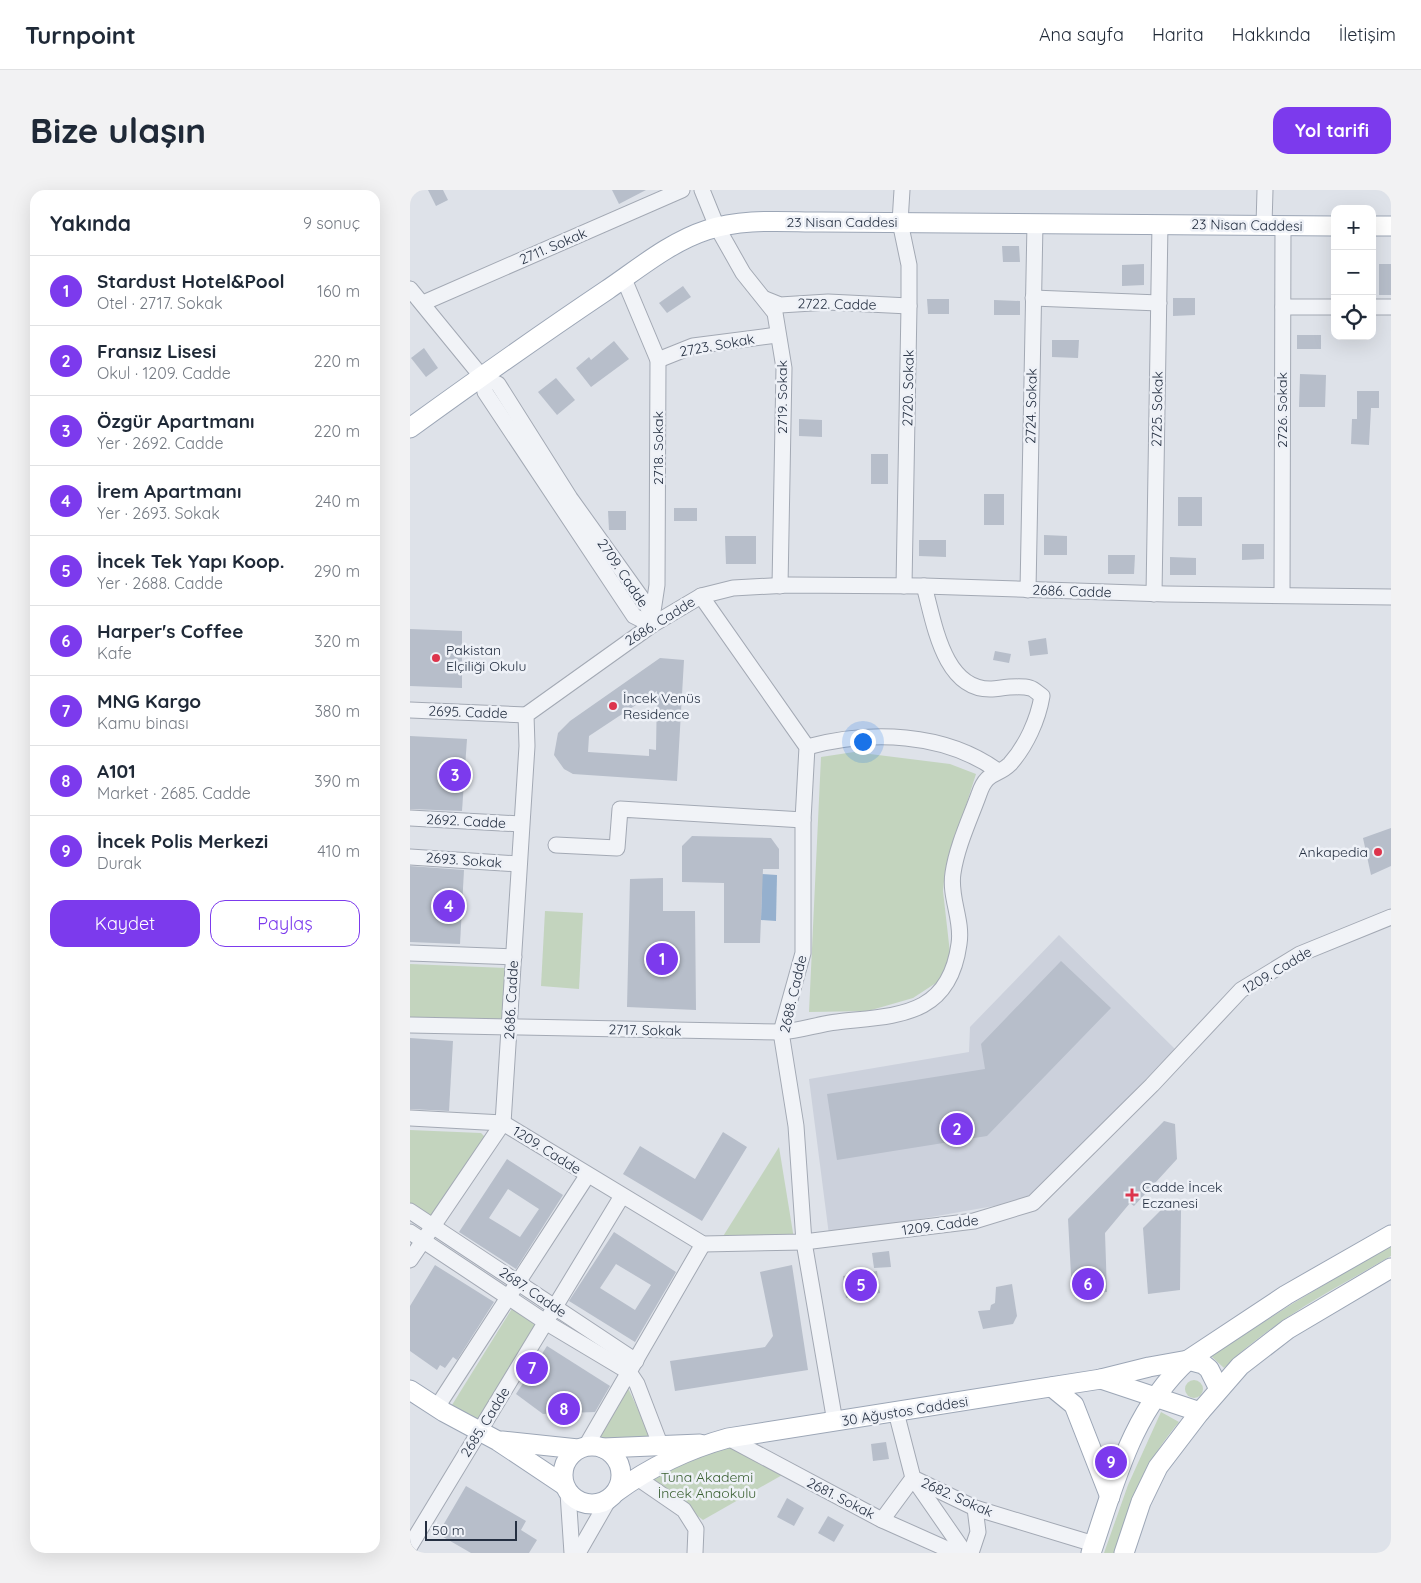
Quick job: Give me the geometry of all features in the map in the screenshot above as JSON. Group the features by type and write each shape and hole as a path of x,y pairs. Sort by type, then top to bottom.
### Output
{"main road":[{"name":"23 Nisan Caddesi","path":"410,428 675,244 717,227 748,222 1331,226"},
{"path":"1376,226 1391,226"},
{"path":"1093,1549 1128,1445 1156,1396 1188,1360 1286,1295 1391,1235"},
{"path":"1124,1553 1146,1487 1163,1459 1219,1389 1240,1366 1288,1329 1391,1268"},
{"path":"1188,1360 1203,1364 1209,1369 1219,1389"},
{"name":"30 Ağustos Caddesi","path":"708,1443 728,1438 1101,1379 1188,1360"},
{"name":"30 Ağustos Caddesi","path":"1101,1379 1156,1396 1177,1406 1200,1412"},
{"path":"1052,1387 1074,1405 1110,1497"},
{"path":"410,1390 498,1441 566,1488 583,1503 592,1504 612,1495 636,1477 708,1443"},
{"path":"498,1441 589,1447 708,1443"},
{"path":"566,1488 563,1468 571,1454 589,1447 616,1459 620,1467 621,1476 612,1495"}],"street":[{"name":"2711. Sokak","path":"423,302 682,190"},
{"name":"2719. Sokak","path":"702,190 717,227 743,273 775,313 777,335 781,342 784,368 780,586"},
{"name":"2720. Sokak","path":"902,190 900,222 908,265 910,306 904,586"},
{"name":"2726. Sokak","path":"1265,190 1274,225 1282,307 1282,595"},
{"name":"2724. Sokak","path":"1028,590 1035,223"},
{"name":"2725. Sokak","path":"1154,594 1160,224"},
{"name":"2718. Sokak","path":"624,279 658,360 657,585 652,625"},
{"name":"2709. Cadde","path":"410,289 423,302 482,377 498,384 570,498 648,607 652,625"},
{"path":"1033,298 1159,303"},
{"name":"2722. Cadde","path":"765,299 780,305 828,302 910,306"},
{"path":"1282,307 1331,307"},
{"path":"1376,307 1391,307"},
{"name":"2723. Sokak","path":"658,360 693,346 777,335"},
{"name":"2686. Cadde","path":"503,1123 527,746 526,715 652,625 701,596 733,588 780,586 924,586 1154,594 1391,597"},
{"name":"2717. Sokak","path":"410,1026 781,1032 836,1022 888,1018 922,1006 946,986 955,968 960,942 953,874 980,790 988,776 1009,765 1039,716 1042,696 1030,688 981,689 962,679 949,663 924,586"},
{"path":"701,596 807,747 830,740 870,736 912,738 982,759 998,770"},
{"name":"2695. Cadde","path":"410,710 526,715"},
{"name":"2688. Cadde","path":"807,747 802,820 803,953 781,1032 796,1126 804,1242 835,1422"},
{"path":"556,846 617,848 620,809 802,820"},
{"name":"2692. Cadde","path":"410,818 521,824"},
{"name":"2693. Sokak","path":"410,857 518,864"},
{"name":"1209. Cadde","path":"503,1123 587,1176 703,1244 804,1242 974,1222 1033,1203 1152,1085 1241,990 1300,954 1391,917"},
{"path":"410,952 514,957"},
{"path":"410,1118 503,1123"},
{"path":"410,1260 503,1123"},
{"path":"437,1407 587,1176"},
{"name":"2685. Cadde","path":"410,1546 556,1308 622,1196"},
{"name":"2687. Cadde","path":"410,1211 556,1308 634,1372"},
{"name":"2687. Cadde","path":"410,1232 547,1322 634,1372"},
{"path":"589,1447 634,1372 703,1244"},
{"path":"634,1372 660,1444"},
{"name":"2682. Sokak","path":"896,1412 913,1478 975,1508 1093,1549"},
{"name":"2681. Sokak","path":"728,1438 882,1520 956,1553"},
{"path":"636,1477 684,1510 696,1529 695,1553"},
{"path":"882,1520 913,1478 965,1553"},
{"path":"566,1488 572,1553"},
{"path":"578,1553 612,1495"},
{"path":"971,1553 978,1532 975,1508"}],"shaded area":[{"path":"1059,935 1175,1049 1049,1179 1022,1201 829,1235 809,1079 969,1052 970,1027"}],"green space":[{"path":"854,752 950,764 976,774 945,871 943,891 950,953 942,979 913,998 868,1011 809,1012 821,757"},
{"path":"545,911 583,913 579,989 541,986"},
{"path":"410,964 506,968 503,1025 410,1021"},
{"path":"410,1130 481,1133 485,1137 433,1221 410,1207"},
{"path":"779,1147 794,1239 722,1238"},
{"path":"1391,1245 1391,1256 1283,1320 1224,1368 1211,1356 1292,1304"},
{"path":"513,1307 541,1324 481,1422 452,1405"},
{"path":"1194,1380 1200,1383 1203,1389 1200,1395 1194,1398 1188,1395 1185,1389 1188,1383"},
{"path":"628,1388 651,1437 592,1443"},
{"path":"1161,1412 1179,1422 1156,1453 1139,1484 1114,1553 1104,1553 1128,1485"},
{"name":"Tuna Akademi İncek Anaokulu","path":"734,1445 784,1474 703,1520 644,1476"}],"water":[{"path":"762,874 777,875 776,921 761,920"}],"building":[{"path":"428,190 443,190 448,200 436,206"},
{"path":"612,190 646,190 619,204"},
{"path":"1002,246 1019,246 1020,262 1003,262"},
{"path":"1144,264 1144,285 1122,286 1122,265"},
{"path":"1379,264 1391,264 1391,295 1379,295"},
{"path":"683,286 691,297 667,313 659,303"},
{"path":"1173,298 1195,298 1195,315 1173,316"},
{"path":"927,299 949,299 949,314 928,314"},
{"path":"994,300 1020,301 1020,315 994,315"},
{"path":"1297,335 1321,335 1321,349 1297,349"},
{"path":"1052,340 1079,340 1078,358 1052,357"},
{"path":"614,341 629,359 591,387 576,368 589,357 591,360"},
{"path":"424,348 438,368 426,377 411,358"},
{"path":"1300,374 1326,375 1325,407 1299,407"},
{"path":"556,378 575,400 557,415 538,392"},
{"path":"1357,391 1379,391 1379,408 1371,408 1369,445 1351,444 1352,419 1357,419"},
{"path":"799,419 822,420 822,437 799,436"},
{"path":"871,454 888,454 888,484 871,484"},
{"path":"984,494 1004,494 1004,525 984,525"},
{"path":"1178,497 1202,497 1202,526 1178,526"},
{"path":"674,508 697,508 697,521 674,521"},
{"path":"608,511 626,511 626,530 609,530"},
{"path":"1044,535 1067,536 1067,555 1044,555"},
{"path":"725,536 756,536 756,564 726,564"},
{"path":"919,540 946,540 946,557 919,556"},
{"path":"1242,544 1264,544 1264,559 1242,560"},
{"path":"1108,555 1135,555 1134,574 1108,574"},
{"path":"1170,557 1196,558 1196,575 1170,575"},
{"name":"Pakistan Elçiliği Okulu","path":"410,629 462,631 462,688 410,686"},
{"path":"1046,638 1048,654 1030,656 1028,641"},
{"path":"995,651 1011,654 1009,663 993,660"},
{"name":"İncek Venüs Residence","path":"660,658 684,660 677,781 573,774 564,769 554,755 558,733 570,721","holes":["657,691 656,750 649,749 649,756 588,752 589,736"]},
{"path":"410,736 467,739 462,811 410,809"},
{"name":"Ankapedia","path":"1391,828 1391,866 1371,875 1363,838"},
{"path":"692,836 771,838 779,849 779,869 763,869 760,943 724,943 724,883 682,882 682,846"},
{"path":"410,866 464,870 460,944 410,942"},
{"path":"663,878 663,911 695,911 696,1010 627,1007 630,879"},
{"path":"1061,961 1111,1008 987,1136 837,1160 827,1094 985,1069 981,1044"},
{"path":"410,1038 453,1041 449,1111 410,1109"},
{"path":"1164,1121 1175,1124 1177,1159 1134,1206 1130,1203 1105,1233 1107,1292 1072,1293 1068,1219"},
{"path":"723,1132 747,1147 702,1221 623,1174 640,1146 695,1179"},
{"path":"507,1159 563,1195 516,1269 459,1232","holes":["508,1189 539,1209 520,1237 489,1218"]},
{"path":"1174,1201 1181,1211 1180,1290 1148,1294 1143,1228 1166,1205"},
{"path":"614,1232 676,1272 635,1342 569,1301","holes":["616,1264 651,1285 635,1310 600,1288"]},
{"path":"889,1251 891,1267 874,1268 872,1253"},
{"path":"435,1265 494,1302 457,1360 453,1357 445,1368 440,1365 437,1370 410,1351 410,1306"},
{"path":"792,1265 808,1370 675,1391 670,1361 765,1347 773,1336 760,1272"},
{"path":"877,1271 880,1293 846,1298 843,1276"},
{"path":"1012,1284 1017,1316 1013,1324 983,1329 978,1311 990,1310 991,1305 995,1303 996,1287"},
{"path":"547,1346 610,1386 595,1412 543,1414 516,1394"},
{"path":"886,1442 889,1459 873,1461 871,1444"},
{"path":"466,1486 526,1521 521,1530 537,1540 529,1553 471,1553 438,1534"},
{"path":"787,1498 804,1508 794,1526 777,1517"},
{"path":"828,1516 844,1525 834,1542 818,1533"}],"place":[{"name":"Pakistan Elçiliği Okulu","path":"436,658"},
{"name":"İncek Venüs Residence","path":"613,706"},
{"name":"Özgür Apartmanı","path":"455,775"},
{"name":"Ankapedia","path":"1378,852"},
{"name":"İrem Apartmanı","path":"449,906"},
{"name":"Stardust Hotel&Pool","path":"662,959"},
{"name":"Fransız Lisesi","path":"957,1129"},
{"name":"Cadde İncek Eczanesi","path":"1132,1195"},
{"name":"Harper's Coffee","path":"1088,1284"},
{"name":"İncek Tek Yapı Koop.","path":"861,1285"},
{"name":"MNG Kargo","path":"532,1368"},
{"name":"A101","path":"564,1409"},
{"name":"İncek Polis Merkezi","path":"1111,1462"}]}
